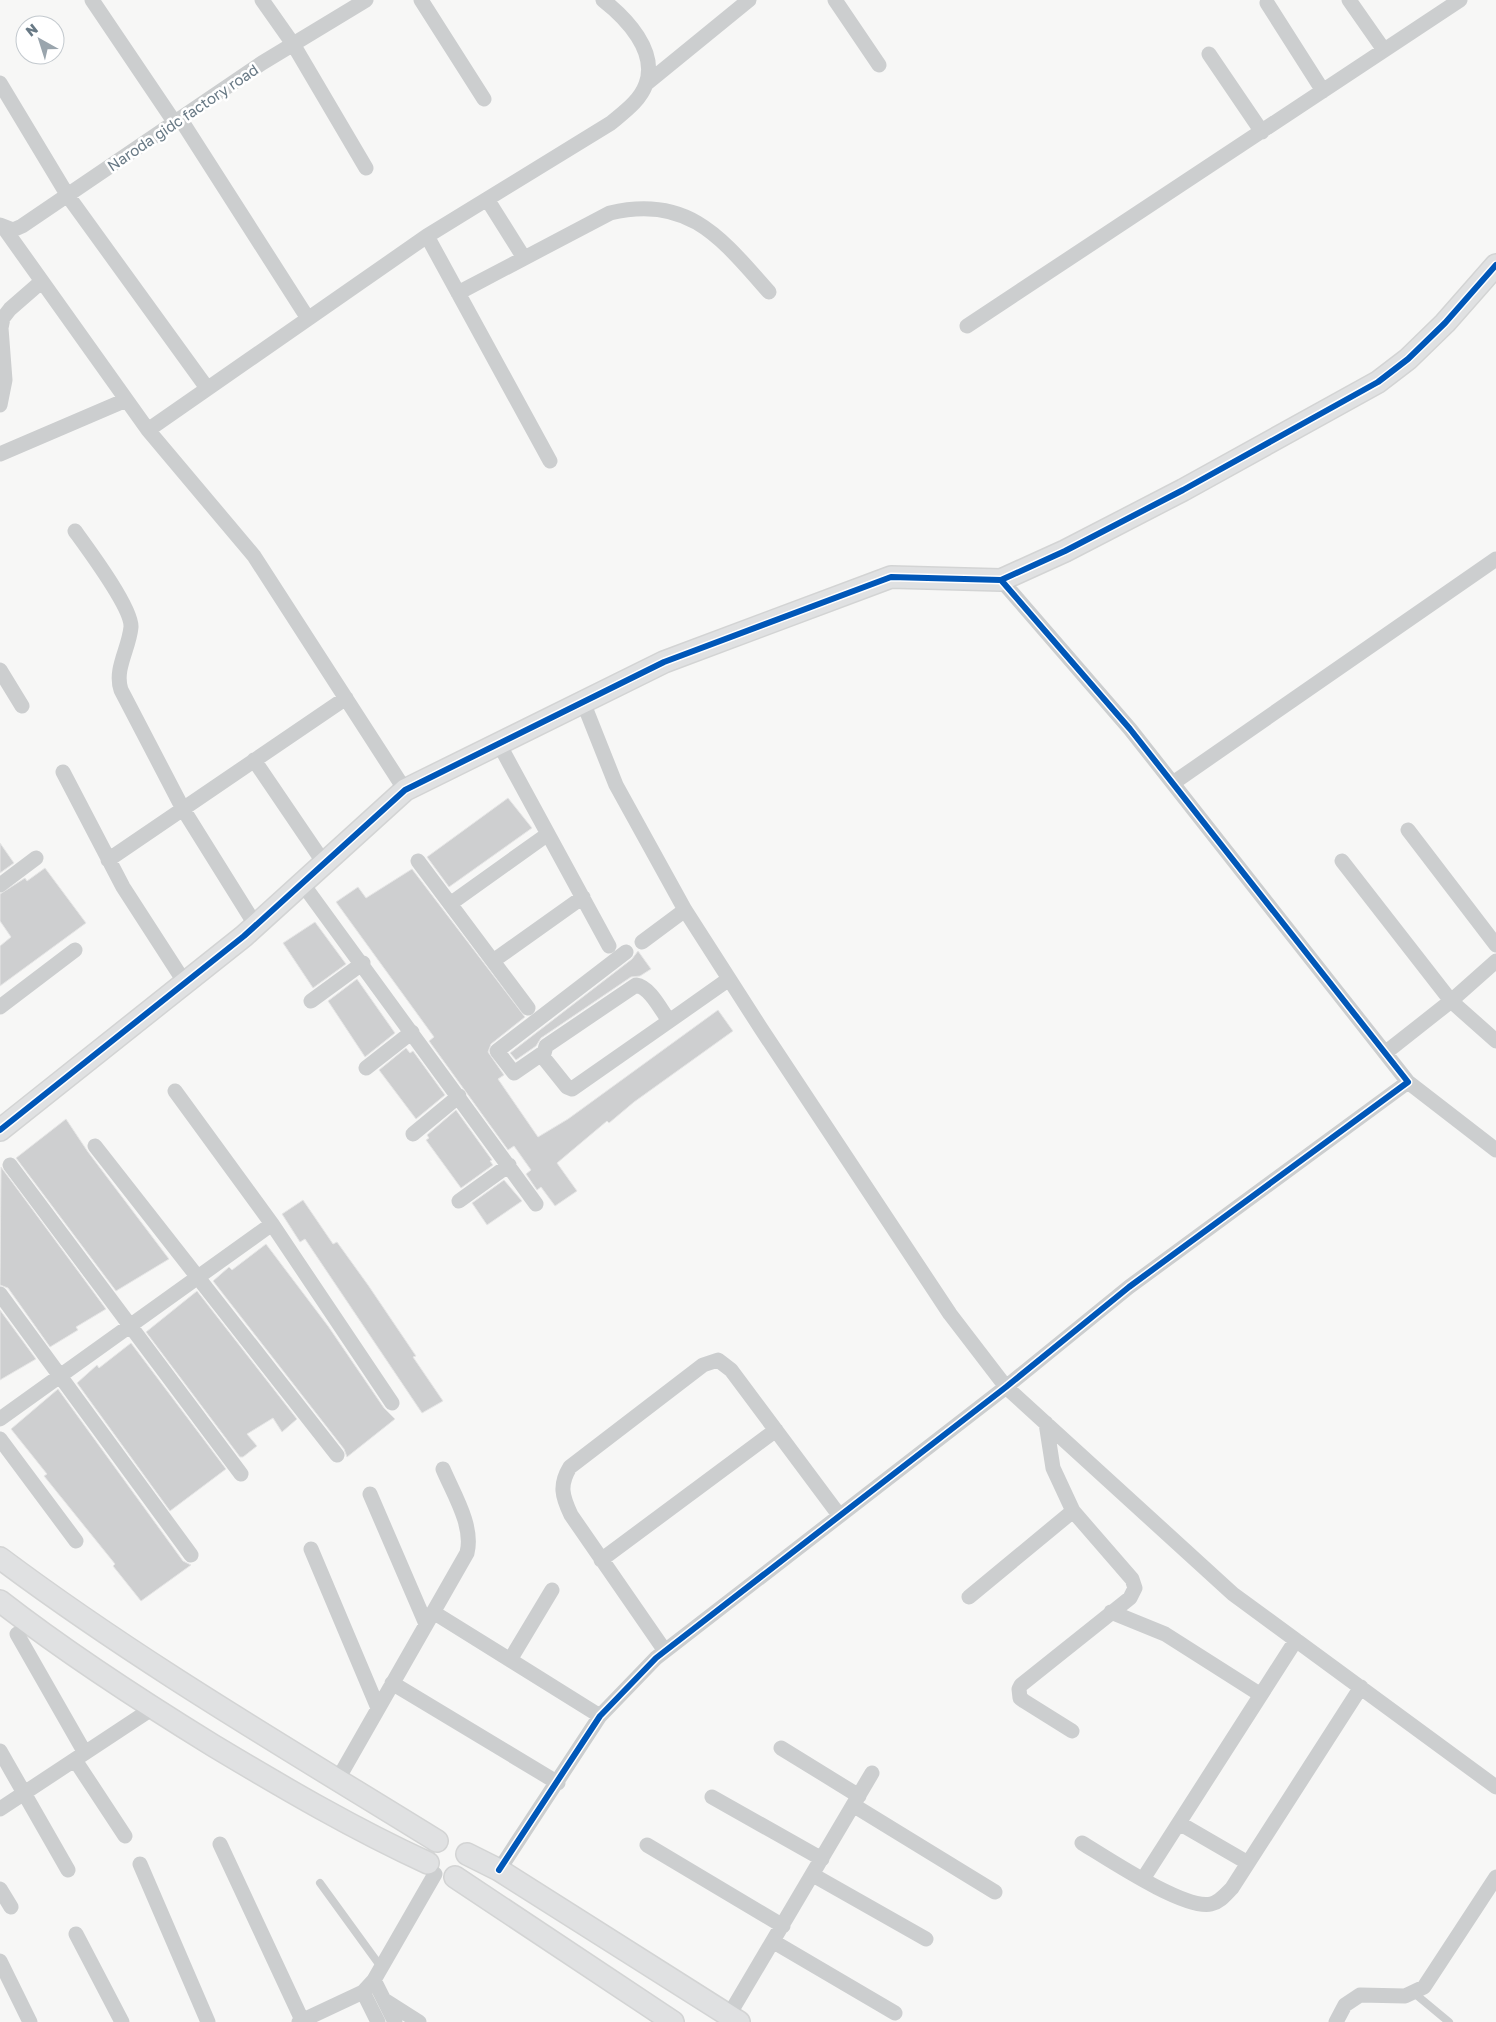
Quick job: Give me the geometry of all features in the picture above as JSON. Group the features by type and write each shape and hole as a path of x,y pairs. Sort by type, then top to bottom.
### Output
{"street":[{"path":"92,0 178,121 307,317"},
{"path":"262,0 293,44 366,168"},
{"name":"Naroda gidc factory road","path":"4,234 22,226 293,44 366,0"},
{"path":"421,0 484,99"},
{"path":"603,0 632,28 643,46 649,64 646,84"},
{"path":"148,430 307,317 427,236 611,123 634,103 646,84 749,0"},
{"path":"835,0 879,65"},
{"path":"1350,0 1384,50"},
{"path":"967,326 1384,50 1437,6 1460,0"},
{"path":"1267,3 1323,91"},
{"path":"1208,54 1262,132"},
{"path":"0,83 68,196 207,388"},
{"path":"487,199 524,258"},
{"path":"458,294 610,213 632,208 649,207 673,212 695,220 733,252 769,292"},
{"path":"4,234 148,430 254,556 405,790"},
{"path":"427,236 550,461"},
{"path":"0,1130 256,926 405,790 664,662 891,577 1001,580 1065,551 1183,490 1378,382 1408,359 1433,335 1479,287 1496,265"},
{"path":"0,405 4,380 1,328 3,318 10,309 41,282"},
{"path":"0,454 126,400"},
{"path":"75,531 128,613 130,627 118,681 183,809 256,926"},
{"path":"1173,783 1495,562"},
{"path":"1001,580 1173,783 1408,1082 1496,1150"},
{"path":"0,670 22,706"},
{"path":"108,860 346,698"},
{"path":"583,702 616,785 685,910 950,1314 1006,1387 1233,1594 1496,1786"},
{"path":"499,744 609,946"},
{"path":"254,760 324,863"},
{"path":"63,772 108,860 185,983"},
{"path":"1408,830 1496,945"},
{"path":"450,904 548,834"},
{"path":"0,885 36,858"},
{"path":"418,861 528,1008"},
{"path":"1342,861 1451,1001 1496,1041"},
{"path":"302,883 363,963 536,1204"},
{"path":"493,961 583,897"},
{"path":"642,942 685,910"},
{"path":"0,1008 75,950"},
{"path":"626,952 497,1051 514,1073 542,1052 546,1046 636,985 642,986 647,991 669,1021"},
{"path":"1385,1053 1451,1001 1496,961"},
{"path":"311,1001 363,963"},
{"path":"542,1052 543,1057 562,1082 572,1089 729,979"},
{"path":"366,1068 412,1032"},
{"path":"499,1870 558,1783 600,1716 631,1681 664,1651 839,1514 1006,1387 1129,1287 1408,1082"},
{"path":"174,1090 272,1224 392,1403"},
{"path":"413,1134 459,1096"},
{"path":"95,1146 337,1456"},
{"path":"10,1165 241,1474"},
{"path":"460,1201 509,1165"},
{"path":"0,1419 272,1224"},
{"path":"0,1294 191,1555"},
{"path":"664,1651 571,1515 563,1497 562,1486 564,1477 570,1467 703,1365 711,1361 723,1363 731,1370 839,1514"},
{"path":"1046,1423 1052,1468 1073,1511 1135,1583 1134,1592 1130,1598 1021,1684 1019,1690 1020,1698 1072,1731"},
{"path":"601,1560 776,1430"},
{"path":"0,1439 76,1542"},
{"path":"338,1779 467,1553 470,1542 462,1515 443,1469"},
{"path":"370,1494 430,1618 510,1660 600,1716"},
{"path":"969,1597 1073,1511"},
{"path":"311,1549 378,1708"},
{"path":"0,1558 45,1592 210,1700 437,1841"},
{"path":"510,1660 552,1590"},
{"path":"0,1601 33,1627 153,1708 285,1789 439,1871 673,2022"},
{"path":"1111,1612 1166,1634 1261,1695"},
{"path":"16,1634 80,1756 125,1836"},
{"path":"1143,1879 1296,1640"},
{"path":"392,1683 558,1783"},
{"path":"1082,1843 1178,1897 1204,1905 1212,1904 1224,1897 1232,1888 1361,1687"},
{"path":"0,1809 153,1708"},
{"path":"781,1748 856,1801 995,1892"},
{"path":"0,1751 68,1870"},
{"path":"467,1854 499,1870 734,2018 783,1926 872,1773"},
{"path":"712,1796 822,1859"},
{"path":"1179,1823 1248,1863"},
{"path":"444,1838 456,1840 465,1848 467,1854 466,1868 439,1871 429,1850 437,1841 444,1838"},
{"path":"220,1844 300,2021 363,1992 379,1975 439,1871"},
{"path":"647,1845 783,1926"},
{"path":"140,1864 208,2022"},
{"path":"813,1875 926,1939"},
{"path":"1336,2022 1346,2005 1360,1995 1405,1996 1424,1987 1496,1877"},
{"path":"0,1888 11,1907"},
{"path":"76,1934 122,2022"},
{"path":"774,1942 895,2013"},
{"path":"0,1961 30,2022"},
{"path":"379,1975 386,2001 395,2022"},
{"path":"363,1992 378,2022"},
{"path":"386,2001 419,2022"}],"lane":[{"path":"320,1883 379,1975"},
{"path":"1414,1993 1449,2022"}],"building":[{"path":"508,798 532,828 449,887 427,857"},
{"path":"0,843 14,863 0,873"},
{"path":"45,868 86,923 0,986 0,946 11,937 0,921 0,894 25,878 27,881"},
{"path":"412,869 525,1017 491,1044 488,1052 504,1075 498,1079 538,1137 568,1119 718,1010 733,1031 634,1102 609,1123 607,1121 557,1163 577,1191 555,1206 541,1187 537,1190 526,1174 531,1170 514,1146 508,1150 429,1041 434,1037 336,902 358,887 366,898"},
{"path":"315,922 346,964 313,988 283,943"},
{"path":"638,951 651,969 640,976 631,977 541,1038 536,1046 516,1060 510,1053 632,959"},
{"path":"357,979 395,1033 365,1057 328,1001"},
{"path":"406,1048 410,1053 413,1051 445,1095 416,1119 379,1070"},
{"path":"456,1110 492,1160 490,1161 493,1165 461,1188 426,1140 429,1138 427,1135"},
{"path":"66,1119 88,1152 169,1259 116,1291 16,1158"},
{"path":"1,1167 106,1309 76,1327 78,1330 50,1347 8,1288 0,1285"},
{"path":"504,1180 522,1201 487,1225 472,1203"},
{"path":"303,1200 333,1244 337,1242 368,1285 416,1356 413,1357 443,1401 422,1413 305,1239 300,1242 282,1214"},
{"path":"266,1244 328,1326 384,1408 395,1419 347,1457 344,1449 213,1281 229,1267 232,1270"},
{"path":"197,1291 297,1419 282,1432 273,1418 247,1434 257,1446 243,1457 240,1457 146,1332"},
{"path":"0,1310 36,1359 0,1380"},
{"path":"131,1343 226,1469 170,1511 77,1383 97,1365 99,1368"},
{"path":"58,1389 183,1561 191,1565 141,1601 113,1566 115,1564 44,1476 47,1474 11,1429"}],"cycle path":[{"path":"0,1130 244,936 405,790 664,662 891,577 1001,580 1065,551 1183,490 1378,382 1408,359 1445,323 1496,265"},
{"path":"499,1870 600,1716 656,1658 1006,1387 1129,1287 1408,1082 1130,729 1001,580"}]}
